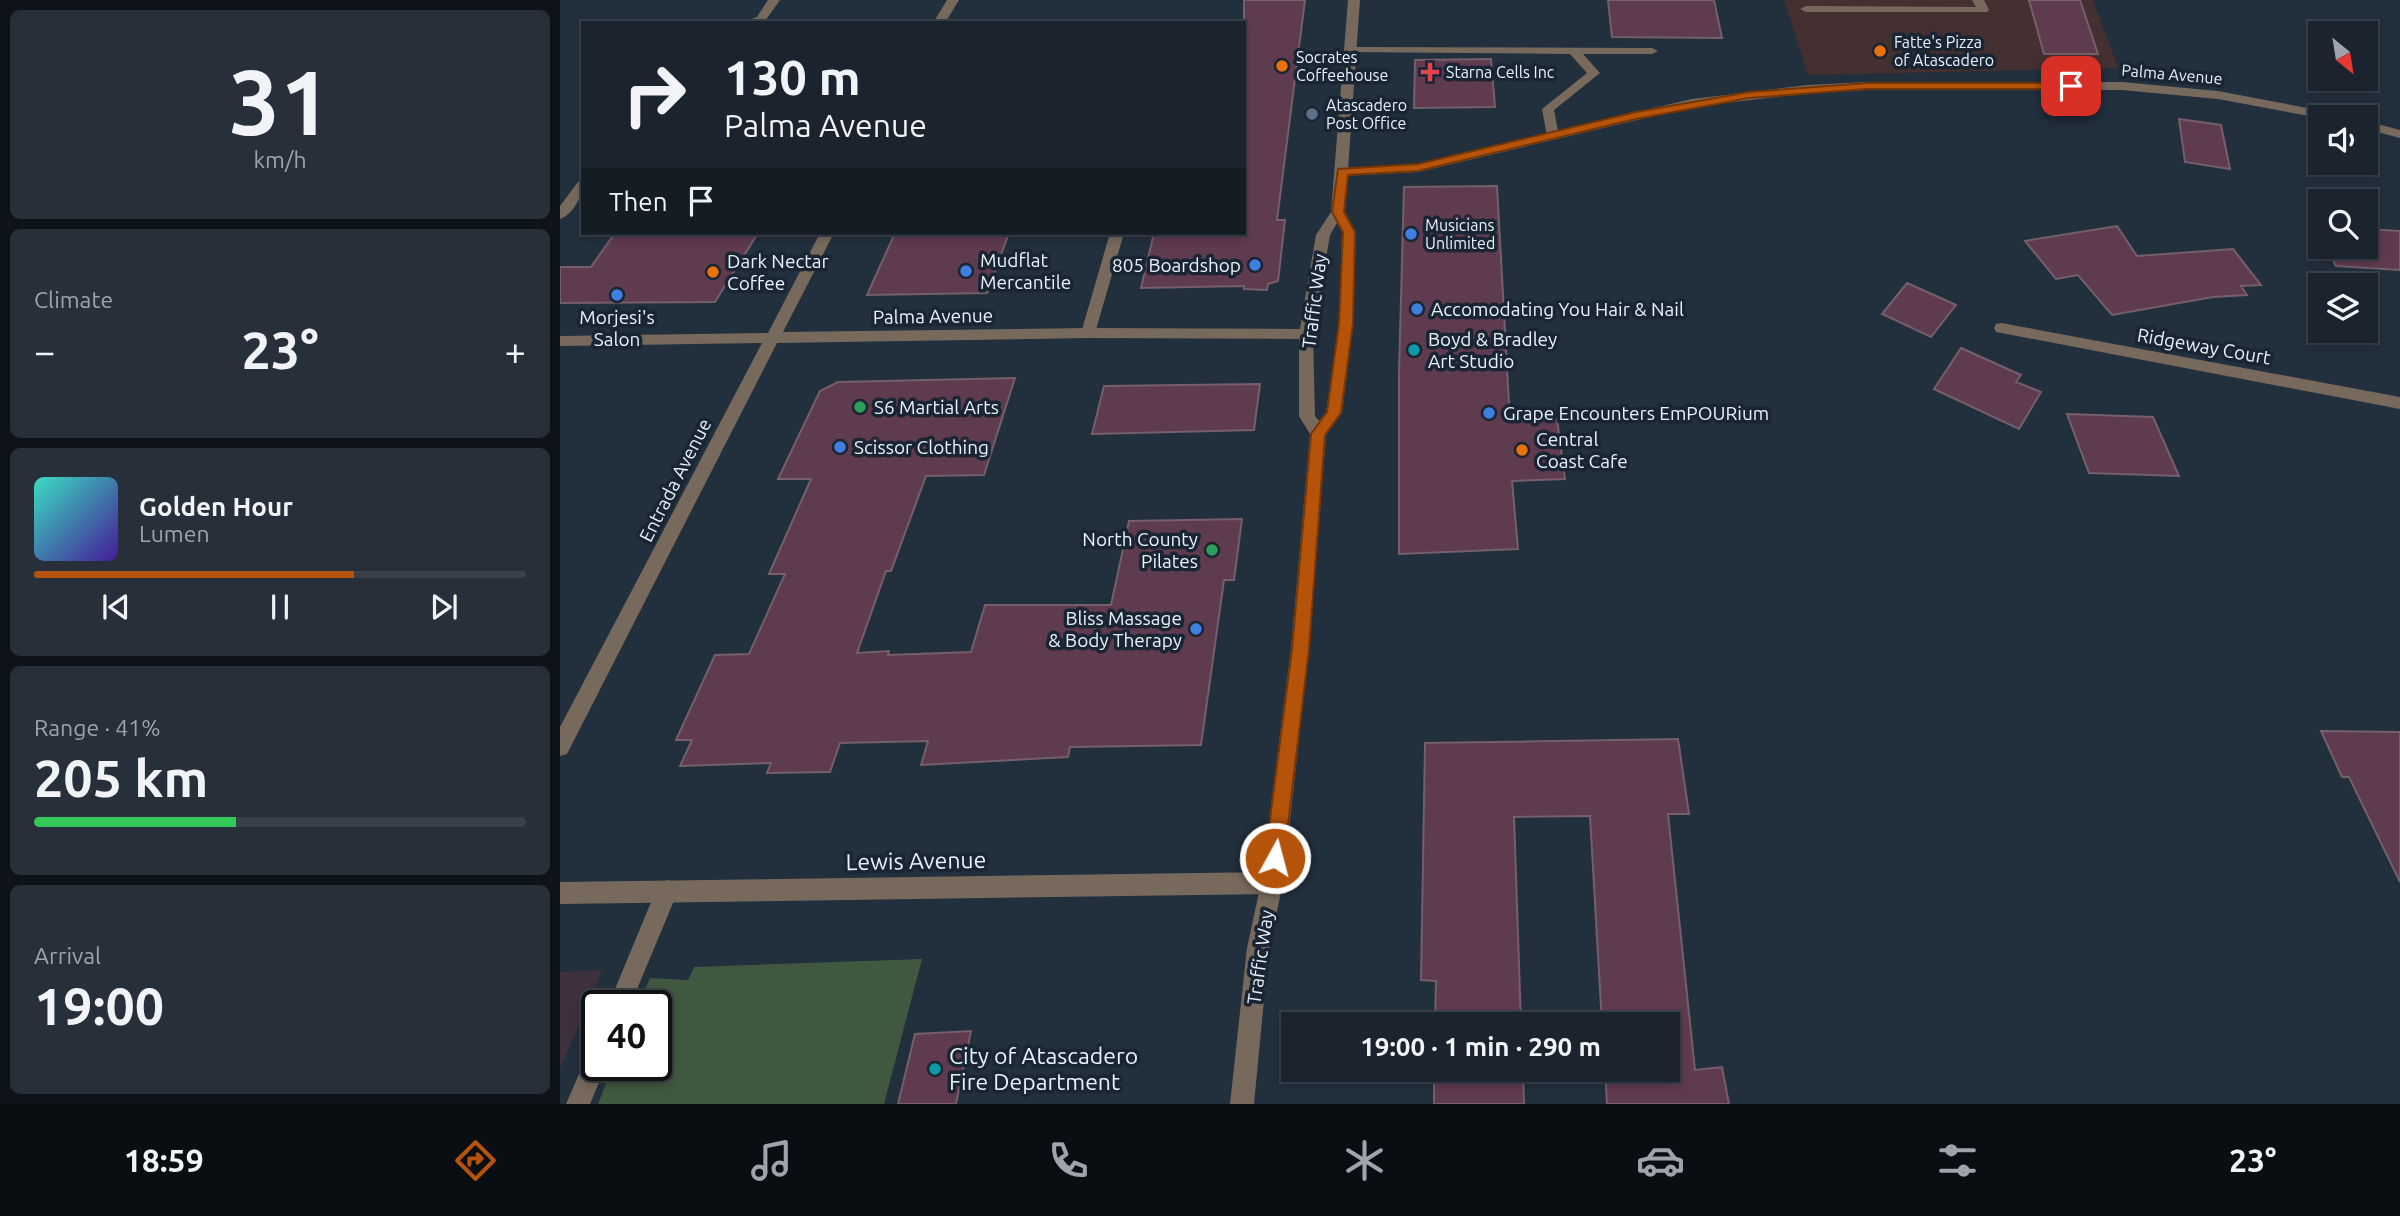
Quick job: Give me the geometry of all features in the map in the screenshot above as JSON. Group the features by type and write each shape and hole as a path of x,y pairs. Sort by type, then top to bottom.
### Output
{"street":[{"path":"754,21 761,19 774,0"},
{"path":"940,21 953,0"},
{"name":"Traffic Way","path":"1318,434 1307,416 1306,334 1323,235 1338,212 1354,0"},
{"path":"1806,9 1891,5 1983,10 1978,0"},
{"path":"1349,49 1651,51"},
{"path":"1553,136 1548,109 1594,73 1573,50"},
{"name":"Palma Avenue","path":"1342,172 1418,168 1692,103 1773,92 1867,86 2122,86 2218,95 2308,112"},
{"path":"2378,128 2400,134"},
{"path":"560,215 581,188"},
{"name":"Traffic Way","path":"1242,1104 1258,948 1272,883 1300,649 1318,434 1334,413 1346,323 1349,232 1338,212"},
{"name":"Entrada Avenue","path":"560,747 826,235"},
{"path":"1088,333 1116,235"},
{"name":"Ridgeway Court","path":"2001,328 2400,403"},
{"name":"Palma Avenue","path":"560,341 1088,333 1306,334"},
{"name":"Lewis Avenue","path":"560,893 1272,883"},
{"path":"626,990 667,891"},
{"path":"578,1104 588,1081"}],"shaded area":[{"path":"1784,0 2093,0 2118,68 1808,75"},
{"path":"602,970 594,990 581,990 581,1020 560,1069 560,972"}],"green space":[{"path":"922,959 884,1104 598,1104 607,1081 672,1081 672,990 645,990 650,978 688,980 694,967"}],"building":[{"path":"1244,0 1305,0 1277,220 1285,220 1278,281 1268,284 1267,290 1244,289 1244,286 1141,288 1154,235 1246,235"},
{"path":"1608,0 1714,0 1722,38 1612,37"},
{"path":"2029,0 2080,0 2098,54 2044,54"},
{"path":"1491,59 1495,107 1414,108 1415,60"},
{"path":"2179,119 2221,125 2230,169 2185,162"},
{"path":"1497,186 1510,422 1557,419 1565,479 1512,481 1518,549 1399,554 1399,373 1404,187"},
{"path":"2117,226 2137,256 2233,249 2261,285 2241,286 2247,295 2213,297 2112,315 2078,275 2056,279 2025,241"},
{"path":"2378,230 2400,231 2400,270 2336,266 2332,259 2378,259"},
{"path":"614,235 757,235 715,302 560,303 560,267 591,267"},
{"path":"894,235 1008,235 987,293 867,295"},
{"path":"1907,283 1956,305 1931,337 1882,314"},
{"path":"1961,348 2021,375 2016,382 2041,392 2019,429 1934,389"},
{"path":"1015,378 984,475 926,476 891,571 886,571 857,653 889,651 888,655 971,652 985,605 1111,605 1129,521 1242,519 1234,580 1224,580 1201,745 1070,747 1068,757 921,765 928,741 840,743 830,772 767,773 771,763 680,766 692,740 676,740 715,655 749,654 785,574 769,574 811,479 778,479 820,391 838,382"},
{"path":"1260,384 1254,430 1092,434 1104,386"},
{"path":"2067,414 2153,417 2179,476 2089,473"},
{"path":"2321,731 2400,732 2400,882 2349,777 2342,777"},
{"path":"1678,739 1689,814 1668,814 1695,1070 1722,1067 1729,1104 1607,1104 1606,1082 1680,1082 1680,1012 1601,1012 1590,816 1514,817 1521,1012 1435,1012 1436,981 1421,980 1425,743"},
{"name":"City of Atascadero Fire Department","path":"971,1031 956,1104 898,1104 915,1034"},
{"path":"1434,1082 1523,1082 1524,1104 1434,1104"}],"place":[{"name":"Fatte's Pizza of Atascadero","path":"1880,51"},
{"name":"Socrates Coffeehouse","path":"1282,66"},
{"name":"Starna Cells Inc","path":"1430,72"},
{"name":"Atascadero Post Office","path":"1312,114"},
{"name":"Musicians Unlimited","path":"1411,234"},
{"name":"805 Boardshop","path":"1255,265"},
{"name":"Mudflat Mercantile","path":"966,271"},
{"name":"Dark Nectar Coffee","path":"713,272"},
{"name":"Morjesi's Salon","path":"617,295"},
{"name":"Accomodating You Hair & Nail","path":"1417,309"},
{"name":"Boyd & Bradley Art Studio","path":"1414,350"},
{"name":"S6 Martial Arts","path":"860,407"},
{"name":"Grape Encounters EmPOURium","path":"1489,413"},
{"name":"Scissor Clothing","path":"840,447"},
{"name":"Central Coast Cafe","path":"1522,450"},
{"name":"North County Pilates","path":"1212,550"},
{"name":"Bliss Massage & Body Therapy","path":"1196,629"},
{"name":"City of Atascadero Fire Department","path":"935,1069"}],"route":[{"path":"1275,858 1300,649 1318,434 1334,413 1346,323 1349,232 1338,212 1342,172 1418,168 1692,103 1749,95 1867,86 2071,86"}]}
